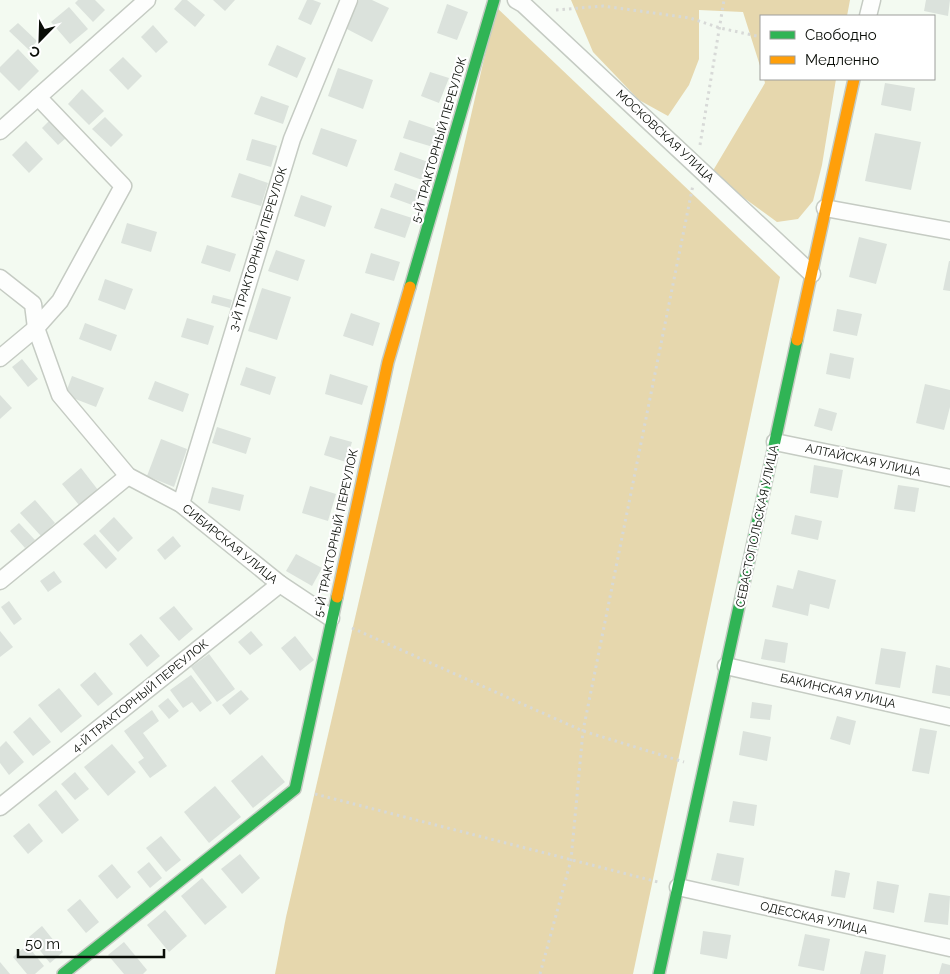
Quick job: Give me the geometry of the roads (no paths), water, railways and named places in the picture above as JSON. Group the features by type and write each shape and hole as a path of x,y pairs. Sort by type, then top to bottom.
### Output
{"street":[{"path":"0,131 147,0"},
{"name":"3-Й ТРАКТОРНЫЙ ПЕРЕУЛОК","path":"181,504 292,139 349,0"},
{"name":"5-Й ТРАКТОРНЫЙ ПЕРЕУЛОК","path":"64,974 295,789 388,362 494,0"},
{"name":"МОСКОВСКАЯ УЛИЦА","path":"516,0 536,16 812,274"},
{"path":"868,15 872,0"},
{"name":"СЕВАСТОПОЛЬСКАЯ УЛИЦА","path":"659,974 854,80"},
{"path":"0,358 36,328 60,301 123,186 38,97"},
{"path":"826,208 950,231"},
{"name":"СИБИРСКАЯ УЛИЦА","path":"0,278 33,304 36,328 60,395 128,476 181,504 280,584 331,618"},
{"name":"АЛТАЙСКАЯ УЛИЦА","path":"775,442 950,478"},
{"path":"0,581 128,476"},
{"name":"4-Й ТРАКТОРНЫЙ ПЕРЕУЛОК","path":"0,807 280,584"},
{"name":"БАКИНСКАЯ УЛИЦА","path":"726,666 950,717"},
{"name":"ОДЕССКАЯ УЛИЦА","path":"678,887 950,948"}]}
